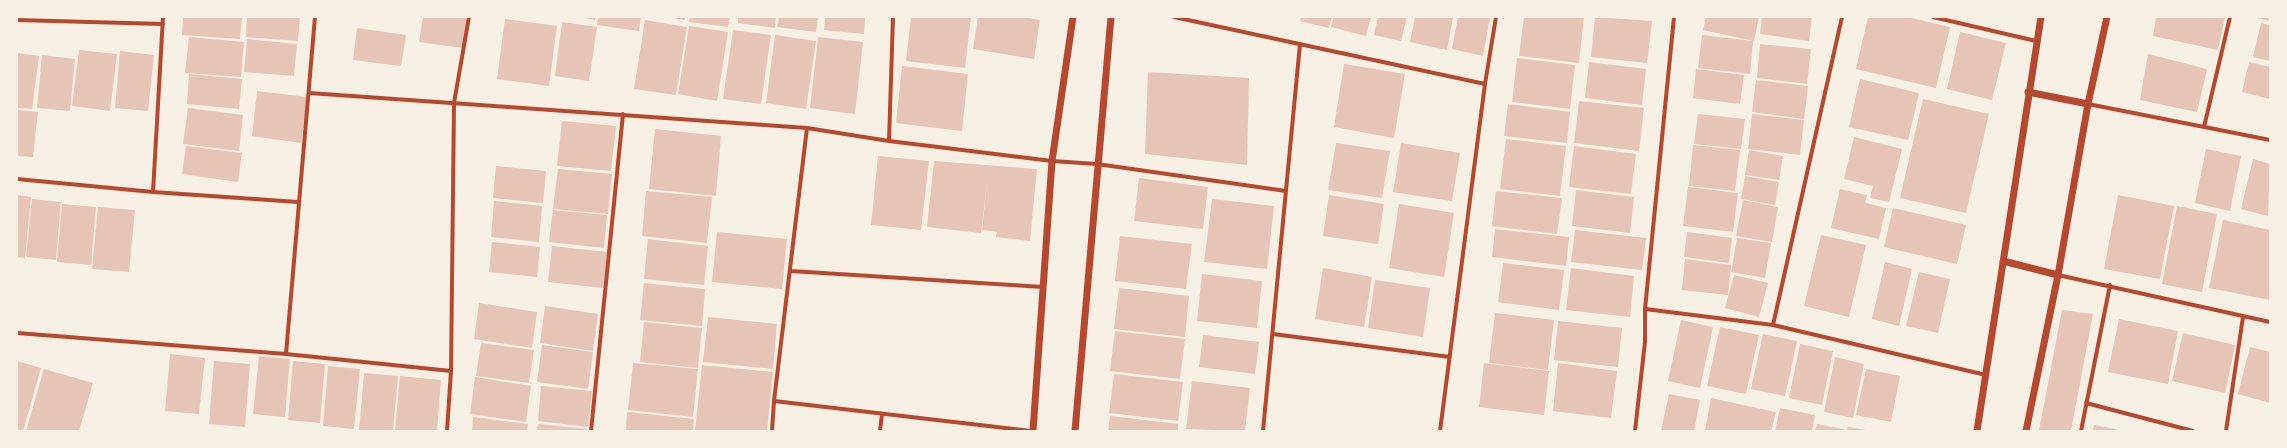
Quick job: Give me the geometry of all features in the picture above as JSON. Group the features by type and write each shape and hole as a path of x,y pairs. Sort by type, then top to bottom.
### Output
{"street":[{"path":"153,192 163,17"},
{"path":"286,354 315,17"},
{"path":"447,431 451,371 454,103 470,17"},
{"path":"889,142 893,17"},
{"path":"774,401 1032,431 1052,161 1073,17"},
{"path":"1075,431 1097,164 1111,17"},
{"path":"1174,17 1485,84"},
{"path":"1440,431 1485,84 1496,17"},
{"path":"1635,431 1645,342 1645,309 1674,17"},
{"path":"1773,325 1842,17"},
{"path":"1933,17 2036,41"},
{"path":"1977,431 2028,92 2041,17"},
{"path":"2026,431 2058,275 2088,104 2107,17"},
{"path":"2204,127 2230,17"},
{"path":"17,20 162,24"},
{"path":"1263,431 1300,44"},
{"path":"2028,92 2270,140"},
{"path":"309,93 807,128 889,142 1052,161 1097,164 1286,191"},
{"path":"591,431 623,114"},
{"path":"772,431 774,401 791,271 807,128"},
{"path":"17,179 153,192 298,202"},
{"path":"2003,261 2058,275 2110,285 2243,317 2270,322"},
{"path":"791,271 1043,287"},
{"path":"2081,431 2110,285"},
{"path":"1645,309 1773,325 1986,375"},
{"path":"2226,431 2243,317"},
{"path":"17,333 286,354 451,371"},
{"path":"1272,334 1450,356"},
{"path":"2086,403 2193,431"},
{"path":"880,431 882,414"}],"building":[{"path":"183,17 242,17 240,39 182,35"},
{"path":"247,17 300,17 298,41 246,37"},
{"path":"423,17 467,17 463,48 419,42"},
{"path":"579,17 595,17 595,20"},
{"path":"598,17 641,17 639,31 597,25"},
{"path":"669,17 685,17 685,20"},
{"path":"690,17 730,17 728,27 689,22"},
{"path":"738,17 776,17 775,28 738,23"},
{"path":"779,17 818,17 816,32 777,27"},
{"path":"825,17 865,17 864,34 824,30"},
{"path":"911,17 971,17 965,68 906,61"},
{"path":"978,17 1023,17 1040,20 1034,59 973,49"},
{"path":"1301,17 1332,17 1329,28 1300,21"},
{"path":"1334,17 1371,17 1366,36 1331,27"},
{"path":"1378,17 1407,17 1401,41 1374,35"},
{"path":"1415,17 1453,17 1447,50 1410,42"},
{"path":"1458,17 1490,17 1483,56 1452,49"},
{"path":"1524,17 1584,17 1579,63 1519,56"},
{"path":"1595,17 1652,21 1647,63 1591,57"},
{"path":"1706,17 1759,17 1754,41 1703,30"},
{"path":"1762,17 1812,17 1809,41 1760,34"},
{"path":"1868,17 1907,17 1950,27 1936,88 1856,69"},
{"path":"2156,17 2225,17 2218,50 2153,36"},
{"path":"2270,17 2270,21 2257,18"},
{"path":"505,19 557,26 549,86 497,79"},
{"path":"645,20 687,27 676,95 634,89"},
{"path":"562,22 597,27 589,81 555,76"},
{"path":"2261,23 2270,25 2270,61 2253,57"},
{"path":"689,26 728,32 717,101 678,94"},
{"path":"357,28 406,35 401,66 353,60"},
{"path":"733,30 771,35 761,104 723,99"},
{"path":"1960,32 2006,43 1992,100 1947,89"},
{"path":"775,35 816,41 806,109 766,103"},
{"path":"1702,35 1753,41 1750,74 1698,68"},
{"path":"189,37 244,42 241,77 185,73"},
{"path":"818,37 863,42 855,114 810,108"},
{"path":"247,39 297,44 294,76 244,72"},
{"path":"1760,44 1811,49 1807,84 1757,78"},
{"path":"79,50 117,54 110,111 72,106"},
{"path":"120,51 154,55 148,111 115,108"},
{"path":"17,53 39,56 32,109 17,108"},
{"path":"2148,54 2207,69 2197,112 2140,100"},
{"path":"42,55 75,59 70,111 37,108"},
{"path":"1517,58 1575,65 1570,109 1512,102"},
{"path":"1589,62 1646,69 1642,105 1585,98"},
{"path":"2249,62 2270,67 2270,99 2242,92"},
{"path":"1344,64 1405,74 1394,138 1334,127"},
{"path":"902,66 968,74 962,131 896,123"},
{"path":"1696,69 1744,75 1740,104 1693,98"},
{"path":"1148,72 1249,78 1247,165 1145,154"},
{"path":"189,74 242,79 239,109 187,104"},
{"path":"1860,79 1919,93 1908,140 1849,127"},
{"path":"1756,80 1808,86 1804,119 1752,112"},
{"path":"257,91 307,97 301,143 252,136"},
{"path":"1923,99 1989,114 1966,213 1900,198"},
{"path":"1579,101 1644,108 1639,151 1574,143"},
{"path":"1508,104 1570,112 1567,143 1504,136"},
{"path":"188,108 243,115 239,151 183,144"},
{"path":"17,110 38,112 33,157 17,156"},
{"path":"1698,114 1745,119 1741,149 1694,144"},
{"path":"1752,114 1804,120 1800,155 1748,149"},
{"path":"562,121 616,126 611,171 557,166"},
{"path":"655,129 721,136 716,196 649,189"},
{"path":"1854,137 1902,149 1889,202 1870,198 1873,186 1844,179"},
{"path":"1506,139 1566,146 1560,196 1500,189"},
{"path":"1336,143 1390,151 1382,198 1328,190"},
{"path":"1401,143 1460,153 1452,201 1393,192"},
{"path":"1693,145 1740,150 1735,191 1689,186"},
{"path":"186,146 242,153 238,182 182,174"},
{"path":"1574,146 1636,154 1631,194 1569,187"},
{"path":"2206,149 2241,156 2230,211 2195,203"},
{"path":"1749,150 1783,156 1779,180 1745,175"},
{"path":"878,156 929,161 921,230 871,225"},
{"path":"2253,159 2270,164 2268,216 2241,209"},
{"path":"934,161 1037,169 1030,241 996,237 997,232 982,230 987,183 981,233 927,227"},
{"path":"496,166 546,171 543,203 493,198"},
{"path":"558,169 612,174 608,214 553,209"},
{"path":"1745,176 1779,182 1775,205 1741,199"},
{"path":"1139,178 1208,187 1203,229 1134,221"},
{"path":"1688,187 1738,193 1733,232 1683,226"},
{"path":"1840,189 1867,195 1865,203 1886,208 1879,239 1831,228"},
{"path":"1576,190 1634,197 1630,233 1572,226"},
{"path":"646,191 712,197 707,243 642,236"},
{"path":"1496,191 1562,198 1557,234 1492,226"},
{"path":"17,195 31,197 25,258 17,257"},
{"path":"1329,195 1384,204 1378,244 1323,236"},
{"path":"2118,195 2174,206 2160,279 2104,269"},
{"path":"32,199 61,202 56,260 26,257"},
{"path":"1212,199 1274,206 1267,269 1204,262"},
{"path":"1743,200 1778,207 1772,242 1736,236"},
{"path":"494,201 542,206 539,242 491,237"},
{"path":"62,204 96,207 91,265 57,262"},
{"path":"1399,204 1454,213 1444,277 1389,268"},
{"path":"2177,206 2217,214 2202,292 2162,284"},
{"path":"98,207 135,210 129,272 92,269"},
{"path":"1893,208 1966,225 1957,264 1884,247"},
{"path":"553,210 607,215 604,248 549,242"},
{"path":"2223,220 2270,230 2270,300 2209,288"},
{"path":"1495,229 1569,237 1566,266 1492,257"},
{"path":"1575,230 1646,238 1642,270 1571,262"},
{"path":"717,232 787,239 782,289 712,282"},
{"path":"1687,232 1732,238 1729,263 1684,257"},
{"path":"1821,235 1866,245 1849,317 1804,306"},
{"path":"1120,236 1192,244 1186,289 1115,281"},
{"path":"1737,238 1771,243 1765,278 1731,272"},
{"path":"648,239 708,246 704,285 644,279"},
{"path":"492,242 540,247 537,277 489,272"},
{"path":"552,246 607,252 603,288 548,282"},
{"path":"1685,259 1731,265 1728,295 1682,290"},
{"path":"1885,262 1912,269 1899,326 1872,319"},
{"path":"1503,263 1564,270 1559,310 1498,302"},
{"path":"1323,268 1372,277 1364,327 1315,319"},
{"path":"1571,268 1634,276 1630,317 1566,310"},
{"path":"1919,272 1950,279 1938,333 1906,326"},
{"path":"1202,274 1262,281 1257,328 1197,321"},
{"path":"1734,275 1768,283 1759,317 1725,308"},
{"path":"1375,280 1430,288 1423,337 1368,328"},
{"path":"644,283 705,289 702,326 640,320"},
{"path":"1119,288 1189,296 1185,337 1114,329"},
{"path":"479,303 537,312 532,348 474,339"},
{"path":"545,306 598,314 593,351 540,343"},
{"path":"2062,310 2093,314 2071,431 2039,431"},
{"path":"1495,313 1554,320 1548,370 1489,363"},
{"path":"708,317 777,324 773,369 703,362"},
{"path":"2119,319 2178,331 2168,384 2108,372"},
{"path":"1681,320 1713,327 1700,388 1668,381"},
{"path":"1558,321 1622,328 1618,367 1554,360"},
{"path":"644,322 702,328 698,368 640,362"},
{"path":"1720,327 1759,335 1746,394 1707,386"},
{"path":"1115,331 1185,339 1180,379 1110,371"},
{"path":"2183,333 2235,345 2225,393 2172,381"},
{"path":"1763,334 1797,341 1785,396 1751,389"},
{"path":"1203,335 1259,342 1255,374 1199,367"},
{"path":"481,343 534,350 529,383 476,376"},
{"path":"1800,344 1833,351 1822,405 1789,398"},
{"path":"542,345 593,352 588,389 537,382"},
{"path":"2250,347 2270,352 2270,403 2238,394"},
{"path":"170,354 205,358 199,414 165,411"},
{"path":"259,356 290,359 285,417 253,414"},
{"path":"1835,357 1864,364 1853,418 1824,412"},
{"path":"17,361 41,368 23,431 17,429"},
{"path":"214,361 250,364 245,427 209,424"},
{"path":"293,361 325,364 320,423 288,420"},
{"path":"633,363 698,369 693,417 628,410"},
{"path":"1484,363 1549,371 1544,415 1479,407"},
{"path":"1558,363 1617,371 1611,418 1553,411"},
{"path":"702,365 773,372 767,431 695,431"},
{"path":"328,366 360,369 354,429 323,426"},
{"path":"44,369 93,383 79,431 26,431"},
{"path":"1866,369 1900,376 1891,422 1856,415"},
{"path":"364,373 398,376 393,431 359,431"},
{"path":"1114,374 1183,382 1178,421 1109,413"},
{"path":"400,376 441,380 437,431 395,431"},
{"path":"475,377 531,386 526,422 470,414"},
{"path":"1192,381 1250,388 1245,431 1186,429"},
{"path":"541,386 592,391 588,427 538,421"},
{"path":"1669,394 1700,400 1694,431 1661,431"},
{"path":"1711,398 1776,412 1771,431 1705,431"},
{"path":"1780,408 1815,415 1812,431 1775,431"},
{"path":"627,412 694,419 693,431 626,431"},
{"path":"1110,416 1178,424 1178,431 1108,431"},
{"path":"473,417 528,424 527,431 472,431"},
{"path":"538,424 588,429 588,431 537,431"},
{"path":"1817,424 1847,430 1847,431 1815,431"},
{"path":"2094,425 2120,430 2120,431 2093,431"},
{"path":"1848,427 1866,430 1866,431 1847,431"}]}
